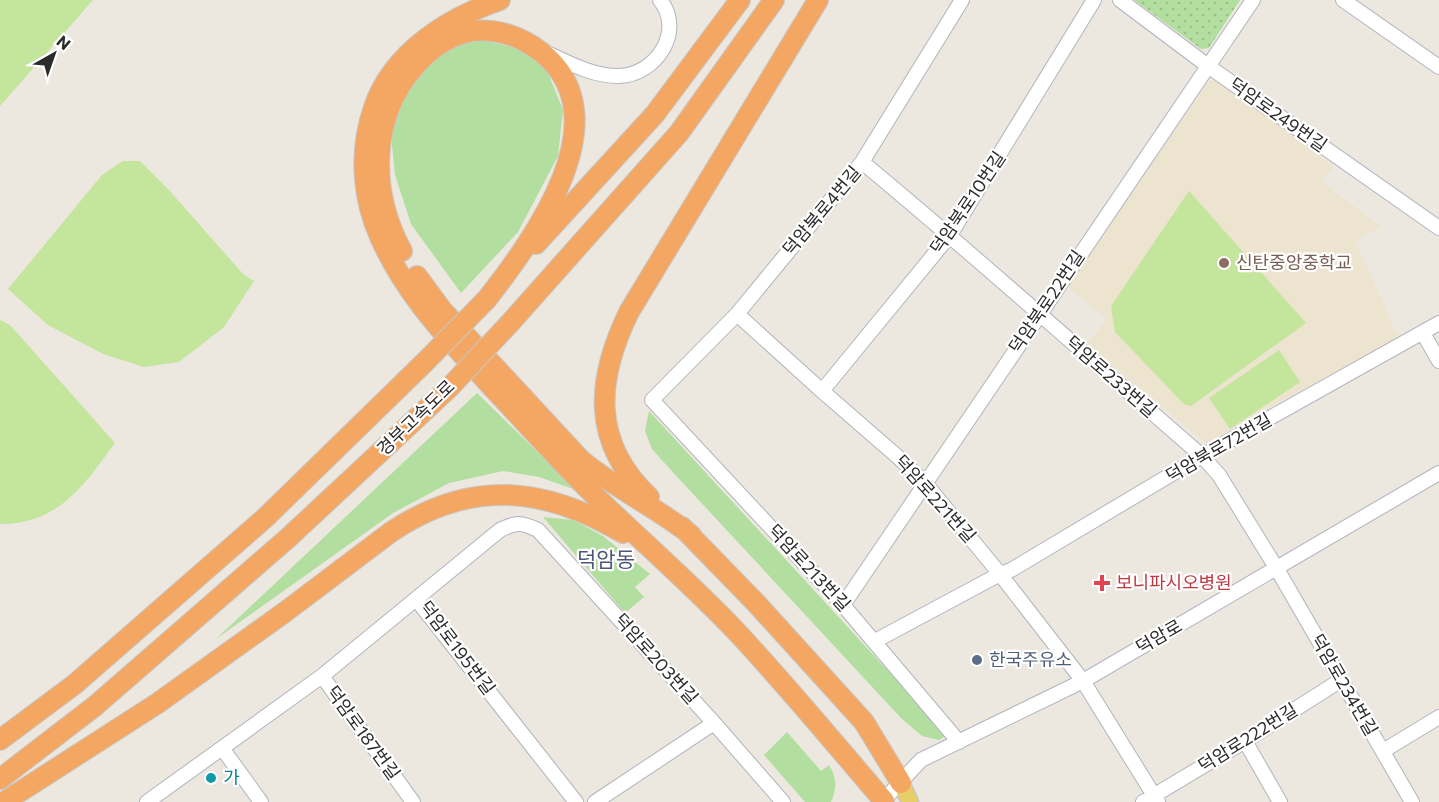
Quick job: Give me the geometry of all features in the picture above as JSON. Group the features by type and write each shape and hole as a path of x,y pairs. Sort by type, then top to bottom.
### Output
{"highway":[{"path":"500,0 470,12 427,38 404,59 384,85 370,119 363,152 365,181 371,210 390,256 435,325 562,463 733,628 884,802"},
{"name":"경부고속도로","path":"0,740 75,684 264,518 425,362 487,299 655,114 740,0"},
{"name":"경부고속도로","path":"0,779 95,706 262,561 448,388 510,323 679,133 774,0"},
{"path":"818,0 629,312 613,346 605,410 609,436 617,459 637,485 691,535 864,722 901,783"},
{"path":"487,299 523,250 566,169 573,144 573,106 565,82 553,63 535,47 500,32 475,31 443,42 416,65 394,96 380,136 379,166 386,214 404,254 429,294 535,413 588,465 691,535"},
{"path":"4,802 158,703 408,520 445,504 480,496 536,497 589,514 656,553"}],"main road":[{"path":"901,783 910,802"}],"street":[{"path":"535,47 594,73 619,76 635,73 655,58 668,38 669,16 660,0"},
{"name":"덕암북로4번길","path":"652,400 737,314 862,162 962,0"},
{"name":"덕암북로10번길","path":"822,391 950,235 1094,0"},
{"name":"덕암로249번길","path":"1120,0 1208,66 1439,228"},
{"name":"덕암북로22번길","path":"843,604 1253,0"},
{"path":"1343,0 1439,67"},
{"name":"덕암로233번길","path":"862,162 950,235 1202,456 1219,476 1277,569"},
{"name":"덕암로221번길","path":"737,314 925,483 1000,574 1083,681"},
{"name":"덕암북로72번길","path":"874,641 1011,570 1202,456 1439,323"},
{"path":"1423,333 1439,361"},
{"name":"덕암로213번길","path":"652,400 843,604 959,742"},
{"name":"덕암로","path":"884,802 921,760 1083,681 1439,473"},
{"name":"덕암로195번길","path":"523,523 510,525 500,530 416,599 576,802"},
{"name":"덕암로203번길","path":"523,523 538,530 783,802"},
{"name":"덕암로234번길","path":"1277,569 1412,802"},
{"name":"덕암로187번길","path":"413,802 322,676 416,599"},
{"path":"147,802 322,676"},
{"name":"덕암로222번길","path":"1083,681 1152,800 1341,680"},
{"path":"1383,752 1439,717"},
{"path":"595,802 714,723"},
{"path":"1245,741 1280,802"},
{"path":"222,748 261,802"}],"shaded area":[{"name":"신탄중앙중학교","path":"1209,81 1221,81 1333,167 1322,182 1381,227 1355,240 1398,337 1206,443 1087,344 1107,319 1067,286"}],"green space":[{"path":"0,0 93,0 0,106"},
{"path":"1134,0 1240,0 1209,48 1201,49"},
{"path":"478,39 520,49 546,68 563,110 558,156 518,232 461,293 411,224 395,175 391,135 408,89 442,52"},
{"path":"123,161 140,161 168,189 244,275 254,281 224,327 179,362 144,367 103,354 48,325 8,289 102,175"},
{"path":"1189,191 1306,323 1191,406 1184,404 1115,332 1111,306"},
{"path":"0,320 10,325 115,443 80,488 54,510 21,522 0,524"},
{"path":"1279,350 1300,382 1230,429 1209,398"},
{"path":"477,393 576,490 539,477 503,471 449,483 393,513 216,639"},
{"path":"649,411 947,735 939,740 922,736 901,718 669,468 652,449 645,431"},
{"path":"543,517 573,520 603,536 650,574 635,587 644,597 625,613"},
{"path":"787,732 821,771 829,765 834,774 835,783 831,802 805,802 764,755"}],"place":[{"name":"신탄중앙중학교","path":"1224,263"},
{"name":"보니파시오병원","path":"1102,583"},
{"name":"한국주유소","path":"977,660"},
{"name":"가","path":"211,778"}],"district":[{"name":"덕암동","path":"606,560"}]}
